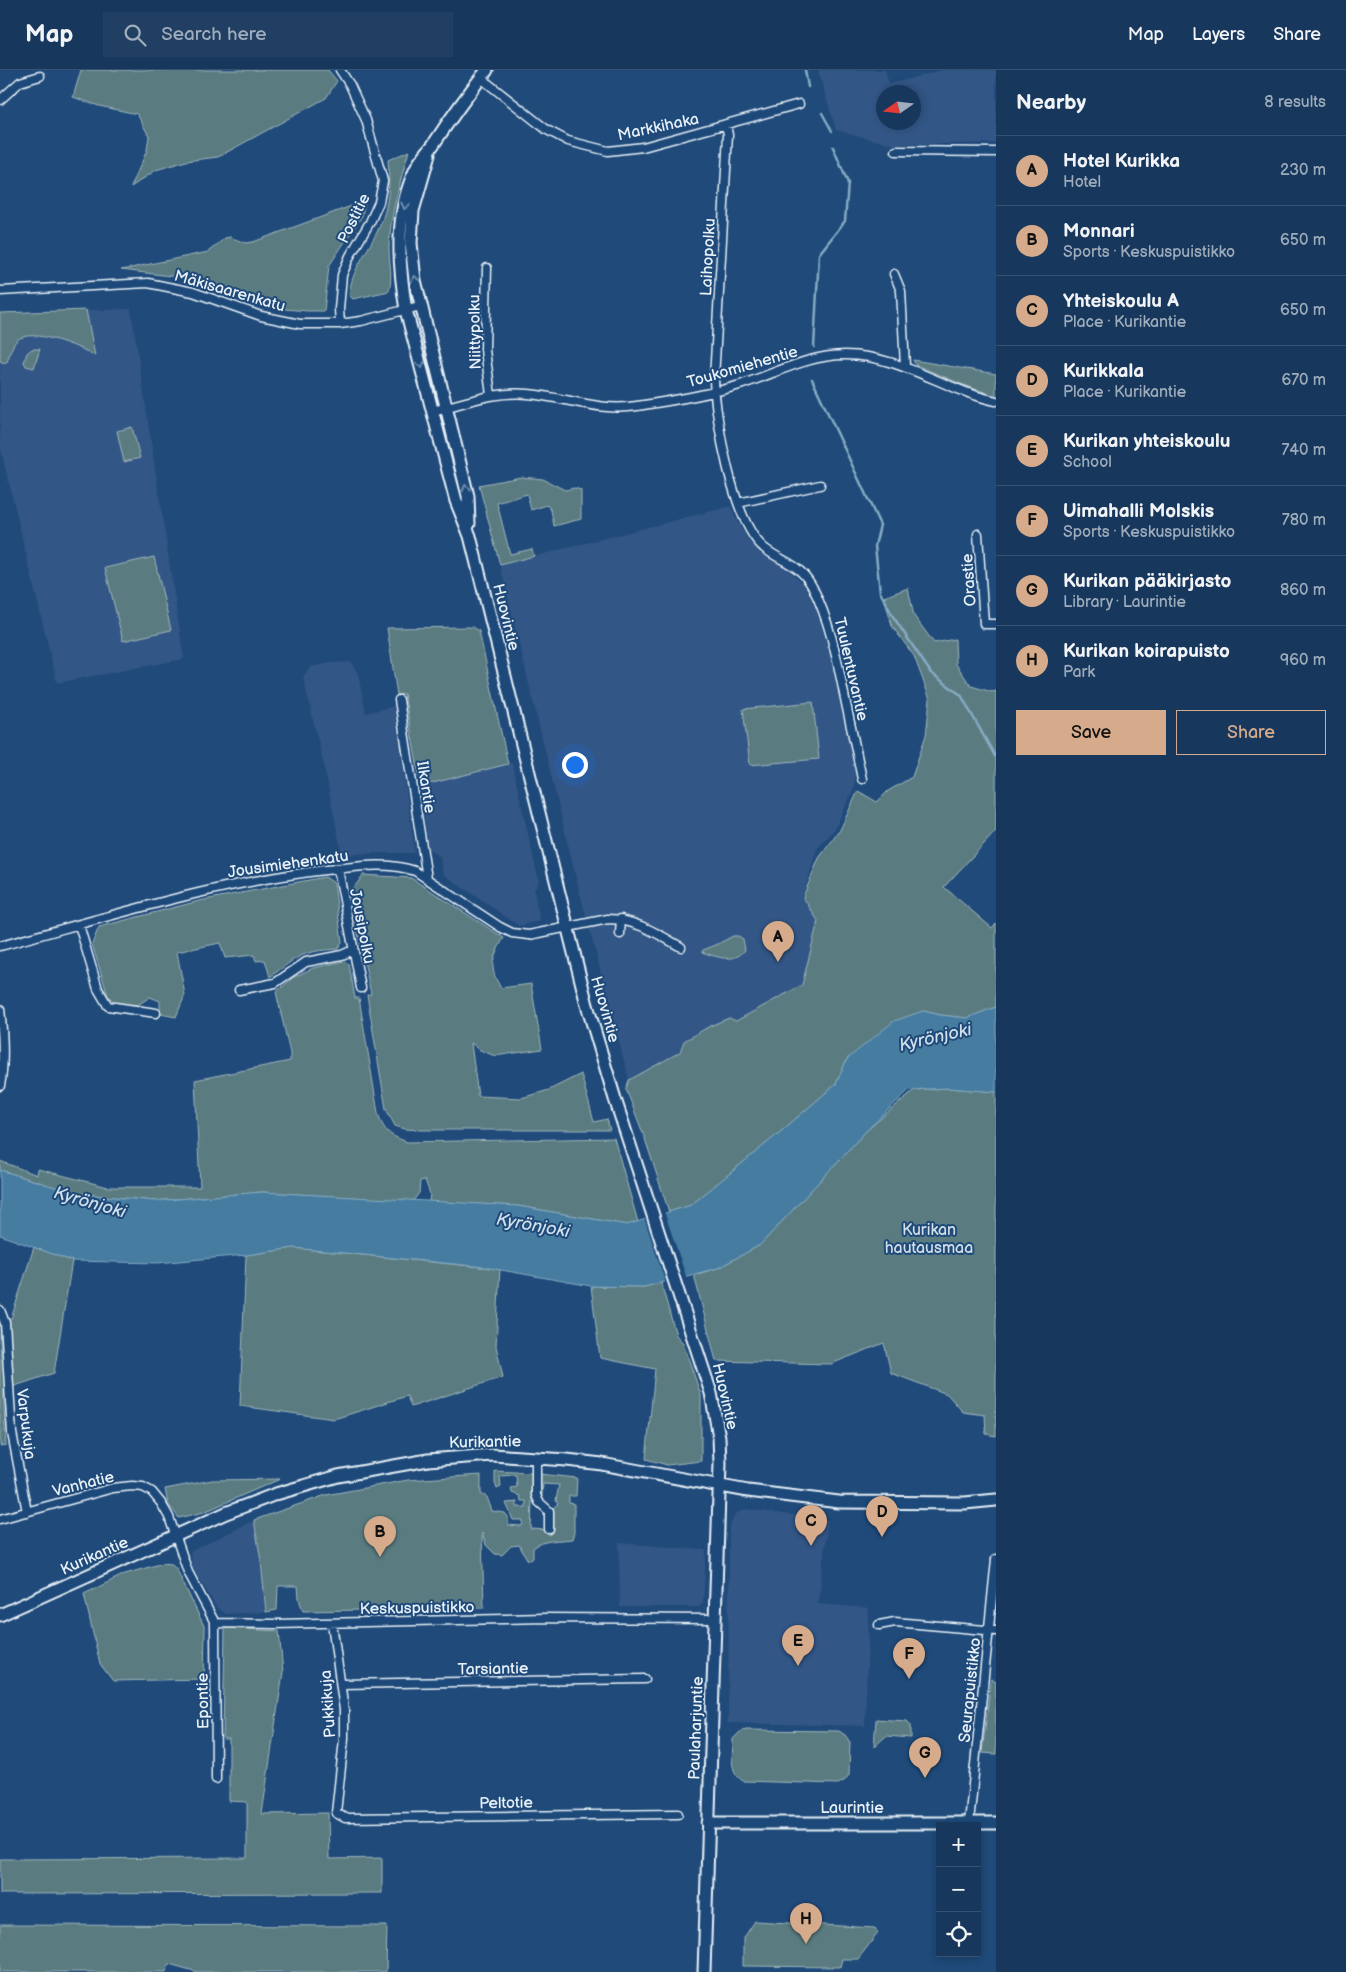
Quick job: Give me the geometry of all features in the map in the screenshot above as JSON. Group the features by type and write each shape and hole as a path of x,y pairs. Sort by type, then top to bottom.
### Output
{"main road":[{"name":"Huovintie","path":"484,74 419,163 404,207 399,242 401,282 406,310 456,501 470,536 588,1005 711,1393 719,1437 719,1486"},
{"name":"Huovintie","path":"432,146 419,185 413,211 411,243 414,280 468,496 470,536"},
{"name":"Kurikantie","path":"0,1615 226,1514 276,1494 338,1476 391,1466 463,1456 536,1457 602,1464 748,1491 855,1503 964,1503 996,1500"},
{"name":"Paulaharjuntie","path":"704,1972 719,1486"},
{"name":"Laurintie","path":"708,1823 936,1823"},
{"name":"Laurintie","path":"981,1823 996,1823"}],"street":[{"name":"Postitie","path":"340,70 350,85 366,120 383,181 379,202 342,275 338,309 340,324"},
{"name":"Markkihaka","path":"484,74 499,94 554,134 568,142 608,151 643,147 799,104"},
{"path":"0,100 20,82 40,76"},
{"name":"Laihopolku","path":"714,392 728,135 726,124"},
{"path":"896,151 996,152"},
{"name":"Niittypolku","path":"487,268 485,350 491,396"},
{"path":"894,274 901,292 905,366"},
{"name":"Mäkisaarenkatu","path":"0,291 148,283 193,292 261,316 300,324 340,324 362,321 420,306"},
{"name":"Toukomiehentie","path":"432,411 503,393 530,394 584,405 610,408 635,407 714,392 821,358 845,355 865,357 905,366 978,397 996,401"},
{"name":"Tuulentuvantie","path":"714,392 729,475 738,503 750,530 763,547 797,567 812,586 826,617 834,644 862,779"},
{"path":"738,503 820,485"},
{"name":"Orastie","path":"978,534 984,624 996,624"},
{"name":"Ilkantie","path":"400,700 427,878"},
{"name":"Jousimiehenkatu","path":"0,946 164,900 215,888 376,865 415,871 512,933 530,936 608,919 621,919"},
{"name":"Jousipolku","path":"338,869 361,988"},
{"path":"620,934 621,919 639,925 681,947"},
{"path":"79,925 98,989 108,1006 156,1013"},
{"path":"240,990 275,983 306,962 342,955 353,950"},
{"path":"0,1009 3,1039 3,1069 0,1086"},
{"name":"Varpukuja","path":"0,1310 5,1323 12,1433 27,1512"},
{"path":"536,1457 536,1495 539,1502 549,1510 549,1530"},
{"name":"Vanhatie","path":"0,1519 113,1488 143,1487 152,1492 160,1503 169,1518 175,1537"},
{"path":"175,1537 188,1572 214,1623"},
{"name":"Seurapuistikko","path":"969,1822 992,1631 996,1559"},
{"name":"Keskuspuistikko","path":"214,1623 275,1624 545,1618 714,1619"},
{"path":"879,1625 895,1622 992,1631"},
{"name":"Epontie","path":"214,1623 216,1779"},
{"name":"Pukkikuja","path":"332,1623 344,1710 344,1740 336,1813"},
{"name":"Tarsiantie","path":"341,1684 645,1679"},
{"name":"Peltotie","path":"336,1813 345,1818 678,1814"}],"shaded area":[{"path":"818,70 885,70 889,84 943,70 996,70 996,143 894,145 836,130"},
{"path":"131,309 184,659 57,683 0,446 0,313"},
{"path":"731,506 747,537 763,554 786,568 804,584 818,614 829,650 855,773 854,788 835,829 817,849 803,897 818,921 802,985 629,1080 575,874 500,565"},
{"path":"351,662 358,674 366,713 394,706 415,853 342,855 303,677 310,667"},
{"path":"512,763 539,882 534,891 540,921 519,926 443,874 440,857 428,849 421,786"},
{"path":"746,1509 828,1520 818,1604 869,1608 865,1726 728,1723 729,1528 735,1514"},
{"path":"254,1520 261,1561 266,1612 226,1614 216,1607 193,1568 190,1552"},
{"path":"619,1543 706,1550 703,1603 699,1607 620,1607"}],"green space":[{"path":"81,70 328,70 337,81 326,98 218,157 186,161 156,170 131,187 147,150 149,136 137,114 99,106 73,97"},
{"path":"409,151 391,223 389,248 391,275 389,291 353,299 349,295 353,277 379,228 385,211 389,186 388,160"},
{"path":"365,201 362,216 329,266 324,311 285,309 203,280 121,270 208,252 225,238 230,237 245,243 253,242"},
{"path":"86,310 95,356 56,340 33,336 17,340 7,362 0,361 0,313"},
{"path":"32,349 40,349 34,368 26,366 24,362 27,353"},
{"path":"913,360 996,374 996,396 916,365"},
{"path":"132,427 140,458 124,462 117,431"},
{"path":"521,477 543,479 565,490 574,488 581,490 581,519 554,526 551,510 547,505 531,510 527,494 497,503 510,554 532,549 534,556 500,565 479,485"},
{"path":"154,557 171,630 123,641 105,568"},
{"path":"908,588 914,616 934,643 955,639 956,664 971,686 992,692 996,691 996,831 944,887 992,928 996,923 996,1007 967,1018 923,1011 847,1059 836,1084 778,1134 691,1205 669,1212 626,1089 629,1080 680,1052 684,1041 710,1026 729,1018 736,1021 802,985 818,921 803,897 819,858 840,830 858,791 877,802 888,791 912,777 926,735 930,699 914,656 892,626 884,597"},
{"path":"473,627 479,631 508,764 421,786 404,694 397,695 387,628"},
{"path":"813,702 819,759 750,765 743,709"},
{"path":"363,875 411,878 504,938 494,957 493,963 494,974 501,988 531,984 542,1049 495,1056 480,1050 471,1043 478,1096 521,1098 549,1090 581,1074 594,1122 607,1119 610,1130 422,1130 405,1129 395,1126 386,1109 367,995 371,994 349,891"},
{"path":"325,877 334,883 342,942 338,949 308,953 287,964 270,977 265,960 256,961 254,955 225,958 220,943 177,952 185,995 176,1017 160,1014 160,1001 150,997 138,1005 116,1004 108,996 92,944 99,927 199,901"},
{"path":"733,936 743,939 745,950 736,957 725,958 702,952 703,950"},
{"path":"344,961 349,964 355,998 359,998 378,1113 388,1132 407,1142 614,1138 638,1222 627,1225 518,1206 429,1202 430,1194 425,1180 420,1181 419,1193 413,1201 262,1192 154,1201 74,1193 0,1170 0,1161 37,1175 38,1169 108,1187 200,1187 195,1080 290,1061 290,1053 276,992 294,977 313,968"},
{"name":"Kurikan hautausmaa","path":"949,1088 996,1092 996,1436 986,1434 985,1415 963,1412 947,1394 891,1373 884,1343 831,1364 716,1361 694,1275 718,1268 760,1245 866,1131 914,1090"},
{"path":"34,1247 72,1261 54,1373 3,1390 6,1445 0,1446 0,1318 11,1319"},
{"path":"294,1248 500,1269 496,1346 503,1377 411,1407 407,1396 334,1419 240,1406 246,1255"},
{"path":"661,1283 676,1335 683,1343 701,1395 701,1461 667,1465 646,1459 655,1369 600,1358 591,1286 644,1287"},
{"path":"495,1471 533,1473 531,1529 547,1530 553,1508 558,1504 556,1500 559,1485 543,1484 542,1495 540,1492 539,1474 577,1478 576,1496 569,1496 569,1503 574,1504 574,1533 572,1539 547,1542 533,1548 533,1558 531,1560 527,1559 519,1545 511,1546 502,1555 495,1554 486,1545 482,1533 484,1608 303,1611 299,1599 298,1586 278,1586 277,1610 266,1612 261,1561 254,1520 326,1495 408,1480 481,1475 481,1494 487,1497 492,1511 505,1513 508,1517 508,1525 522,1526 523,1520 513,1520 506,1503 517,1502 517,1507 526,1507 526,1501 521,1501 520,1496 512,1493 511,1488 517,1487 516,1475 500,1476 501,1487 497,1489"},
{"path":"280,1479 204,1512 179,1518 168,1504 165,1489 212,1480"},
{"path":"163,1563 172,1564 176,1568 205,1628 204,1679 113,1681 100,1664 84,1594 125,1574"},
{"path":"225,1628 279,1631 283,1672 262,1814 328,1813 329,1859 382,1858 382,1893 0,1894 0,1859 247,1858 247,1802 229,1801 229,1739 223,1739"},
{"path":"991,1679 996,1682 996,1754 982,1753"},
{"path":"876,1719 907,1721 911,1725 911,1738 886,1736 874,1747"},
{"path":"746,1730 839,1731 850,1742 849,1775 838,1784 743,1781 738,1777 733,1768 733,1739 740,1732"},
{"path":"755,1921 875,1928 878,1933 858,1959 842,1959 840,1967 743,1966 743,1939"},
{"path":"0,1925 387,1926 386,1972 198,1972 169,1964 166,1972 0,1972"}],"water":[{"name":"Kyrönjoki","path":"996,1007 996,1092 949,1088 909,1090 866,1131 760,1245 718,1268 644,1287 591,1286 484,1267 294,1248 246,1255 157,1263 72,1261 0,1235 0,1170 74,1193 154,1201 262,1192 518,1206 627,1225 691,1205 836,1084 847,1059 894,1021 923,1011 967,1018"}],"pier":[{"path":"664,1211 687,1279 666,1284 644,1217"}],"waterway":[{"path":"805,70 808,87"},
{"path":"822,113 832,131"},
{"path":"814,347 819,254 845,221 848,183 833,147"},
{"path":"812,379 880,525 875,546 880,592 894,618 931,673 961,695 996,758"}],"place":[{"name":"Hotel Kurikka","path":"778,962"},
{"name":"Kurikkala","path":"882,1537"},
{"name":"Yhteiskoulu A","path":"811,1546"},
{"name":"Monnari","path":"380,1557"},
{"name":"Kurikan yhteiskoulu","path":"798,1666"},
{"name":"Uimahalli Molskis","path":"909,1679"},
{"name":"Kurikan pääkirjasto","path":"925,1778"},
{"name":"Kurikan koirapuisto","path":"806,1944"}]}
